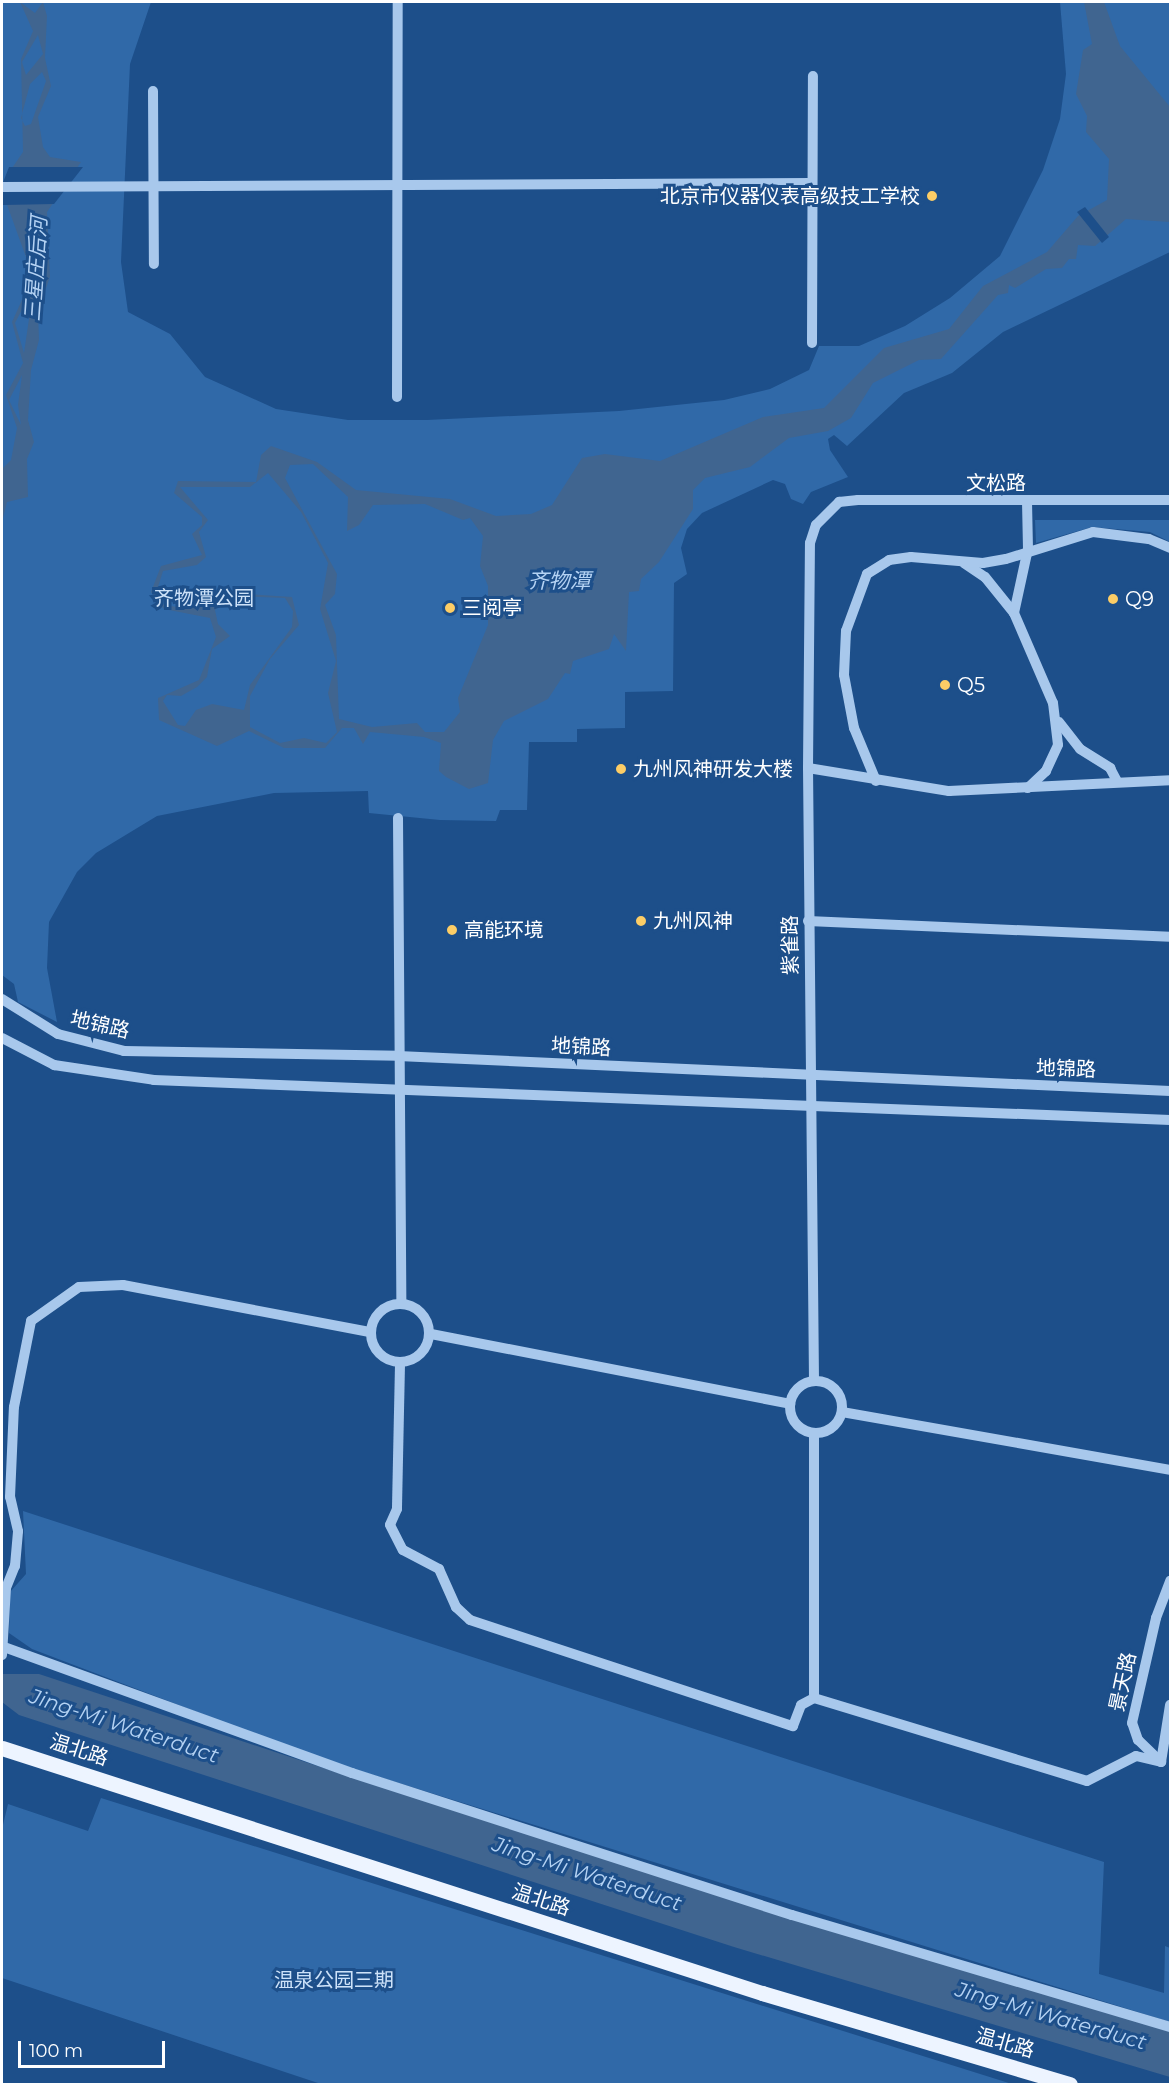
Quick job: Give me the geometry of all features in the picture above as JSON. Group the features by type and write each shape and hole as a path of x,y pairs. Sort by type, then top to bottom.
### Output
{"main road":[{"name":"温北路","path":"2,1748 762,1993 1070,2085"}],"street":[{"path":"397,397 398,2"},
{"path":"812,343 813,76"},
{"path":"153,91 154,264"},
{"path":"2,187 813,183"},
{"name":"文松路","path":"826,512 840,502 858,500 1170,500"},
{"path":"1014,613 1028,549 1027,501"},
{"name":"紫雀路","path":"814,1381 808,921 810,543 826,512"},
{"path":"876,782 845,695 846,631 859,585 889,560 995,561 1028,549 1047,549 1093,532 1149,538 1170,548"},
{"path":"961,561 985,577 1014,613 1056,716 1080,749 1110,768 1117,781"},
{"path":"1028,788 1053,759 1056,716"},
{"path":"808,768 876,782 949,791 1170,780"},
{"path":"398,818 401,1303"},
{"path":"808,921 1170,937"},
{"name":"地锦路","path":"6,1002 58,1034 123,1051 398,1056 809,1077 1170,1091"},
{"path":"2,1038 54,1065 104,1076 1170,1120"},
{"path":"431,1334 414,1358 400,1364 385,1358 370,1332 123,1285 79,1287 31,1321 14,1407 10,1497 18,1531 15,1566 6,1588 3,1651 352,1773 792,1915 1170,2027"},
{"path":"370,1332 376,1317 401,1303"},
{"path":"401,1303 414,1308 431,1334 790,1404"},
{"path":"400,1364 397,1509 390,1526 403,1550 439,1569 456,1607 470,1620 793,1726 801,1705 814,1698 1087,1780 1136,1756 1161,1762 1170,1705"},
{"path":"814,1381 836,1389 842,1412 829,1430 813,1433 793,1420 790,1404 798,1388 814,1381"},
{"path":"842,1412 1170,1470"},
{"path":"813,1433 814,1698"},
{"name":"景天路","path":"1161,1762 1138,1740 1131,1722 1156,1618 1170,1581"}],"green space":[{"name":"齐物潭公园","path":"2,2 151,2 130,64 121,262 128,312 170,334 205,377 276,409 348,420 427,420 619,411 724,400 770,389 809,370 819,346 859,346 905,326 950,298 1000,256 1043,170 1060,119 1066,74 1060,2 1170,2 1170,252 1003,332 952,373 904,393 847,446 834,435 828,439 830,450 848,477 811,492 803,504 791,499 785,484 773,480 702,513 687,529 681,548 687,574 674,583 673,691 625,692 625,728 577,729 577,742 529,742 527,810 500,810 496,821 440,820 369,813 368,791 274,793 157,816 96,853 77,872 49,922 47,968 57,1022 18,1002 14,984 2,975"},
{"path":"1035,520 1170,520 1170,542 1150,532 1092,527 1036,543"},
{"path":"23,1511 1104,1862 1099,1974 1164,1993 1165,1946 1170,1948 1170,2022 315,1757 32,1649 9,1633 10,1592 26,1574"},
{"name":"温泉公园三期","path":"101,1798 1012,2084 321,2084 2,1978 2,1829 8,1804 88,1831"}],"water":[{"name":"三星庄后河","path":"20,2 35,13 43,2 47,16 45,58 51,86 38,117 43,147 50,157 81,162 47,212 50,277 38,311 39,340 31,370 28,420 34,442 27,459 28,497 7,502 2,522 2,469 11,460 17,428 6,395 23,363 12,322 26,291 27,260 5,199 8,174 23,152 22,121 25,126 31,124 46,81 42,72 30,84 22,114 21,59 33,31","holes":["38,35 43,54 26,75 22,62","27,300 31,305 24,353 15,323","22,375 18,405 21,425 9,400"]},
{"name":"齐物潭","path":"1084,2 1104,2 1120,46 1170,107 1170,222 1126,219 1095,246 1078,245 1076,259 1069,259 1062,268 1046,269 1015,288 1009,285 1008,293 998,295 941,359 919,360 873,383 851,418 828,431 789,438 750,467 705,478 693,490 693,509 659,562 641,579 639,591 629,592 626,651 614,634 609,649 573,661 570,674 565,673 548,699 504,721 493,740 488,783 469,789 446,777 439,771 441,743 424,737 370,732 363,744 354,728 342,728 325,748 284,748 249,731 217,746 159,720 158,698 199,680 216,637 210,618 164,609 151,592 161,566 202,555 192,534 202,525 202,517 174,493 178,481 256,482 261,455 271,446 317,462 356,490 450,499 496,516 531,514 552,505 582,458 605,454 660,461 763,417 824,408 884,348 949,329 983,286 1047,252 1078,216 1107,200 1109,159 1086,132 1087,116 1076,94 1083,50 1092,44","holes":["313,464 348,497 347,531 359,525 373,505 425,504 463,520 470,518 483,536 480,566 488,586 488,625 458,698 460,712 444,732 425,732 417,723 372,727 339,719 336,635 325,605 335,594 337,574 285,478 290,465","268,473 301,512 328,563 320,609 336,661 328,693 337,732 326,743 304,738 280,743 250,727 250,696 270,659 299,625 292,597 230,593 216,602 176,607 163,604 157,590 163,571 197,565 206,557 199,532 208,520 180,487 250,487","231,596 285,598 293,611 292,627 250,685 244,710 212,704 196,710 185,726 178,725 163,701 167,695 181,696 197,687 207,677 212,649 230,636 218,624 215,610"]},
{"name":"Jing-Mi Waterduct","path":"3,1674 39,1674 372,1784 1170,2030 1170,2077 734,1947 19,1715 2,1702"}],"pier":[{"path":"9,167 83,167 54,204 3,205 2,185"},
{"path":"1085,207 1109,237 1102,243 1077,212"}],"place":[{"name":"北京市仪器仪表高级技工学校","path":"932,196"},
{"name":"Q9","path":"1113,599"},
{"name":"三阅亭","path":"450,608"},
{"name":"Q5","path":"945,685"},
{"name":"九州风神研发大楼","path":"621,769"},
{"name":"九州风神","path":"641,921"},
{"name":"高能环境","path":"452,930"}]}
